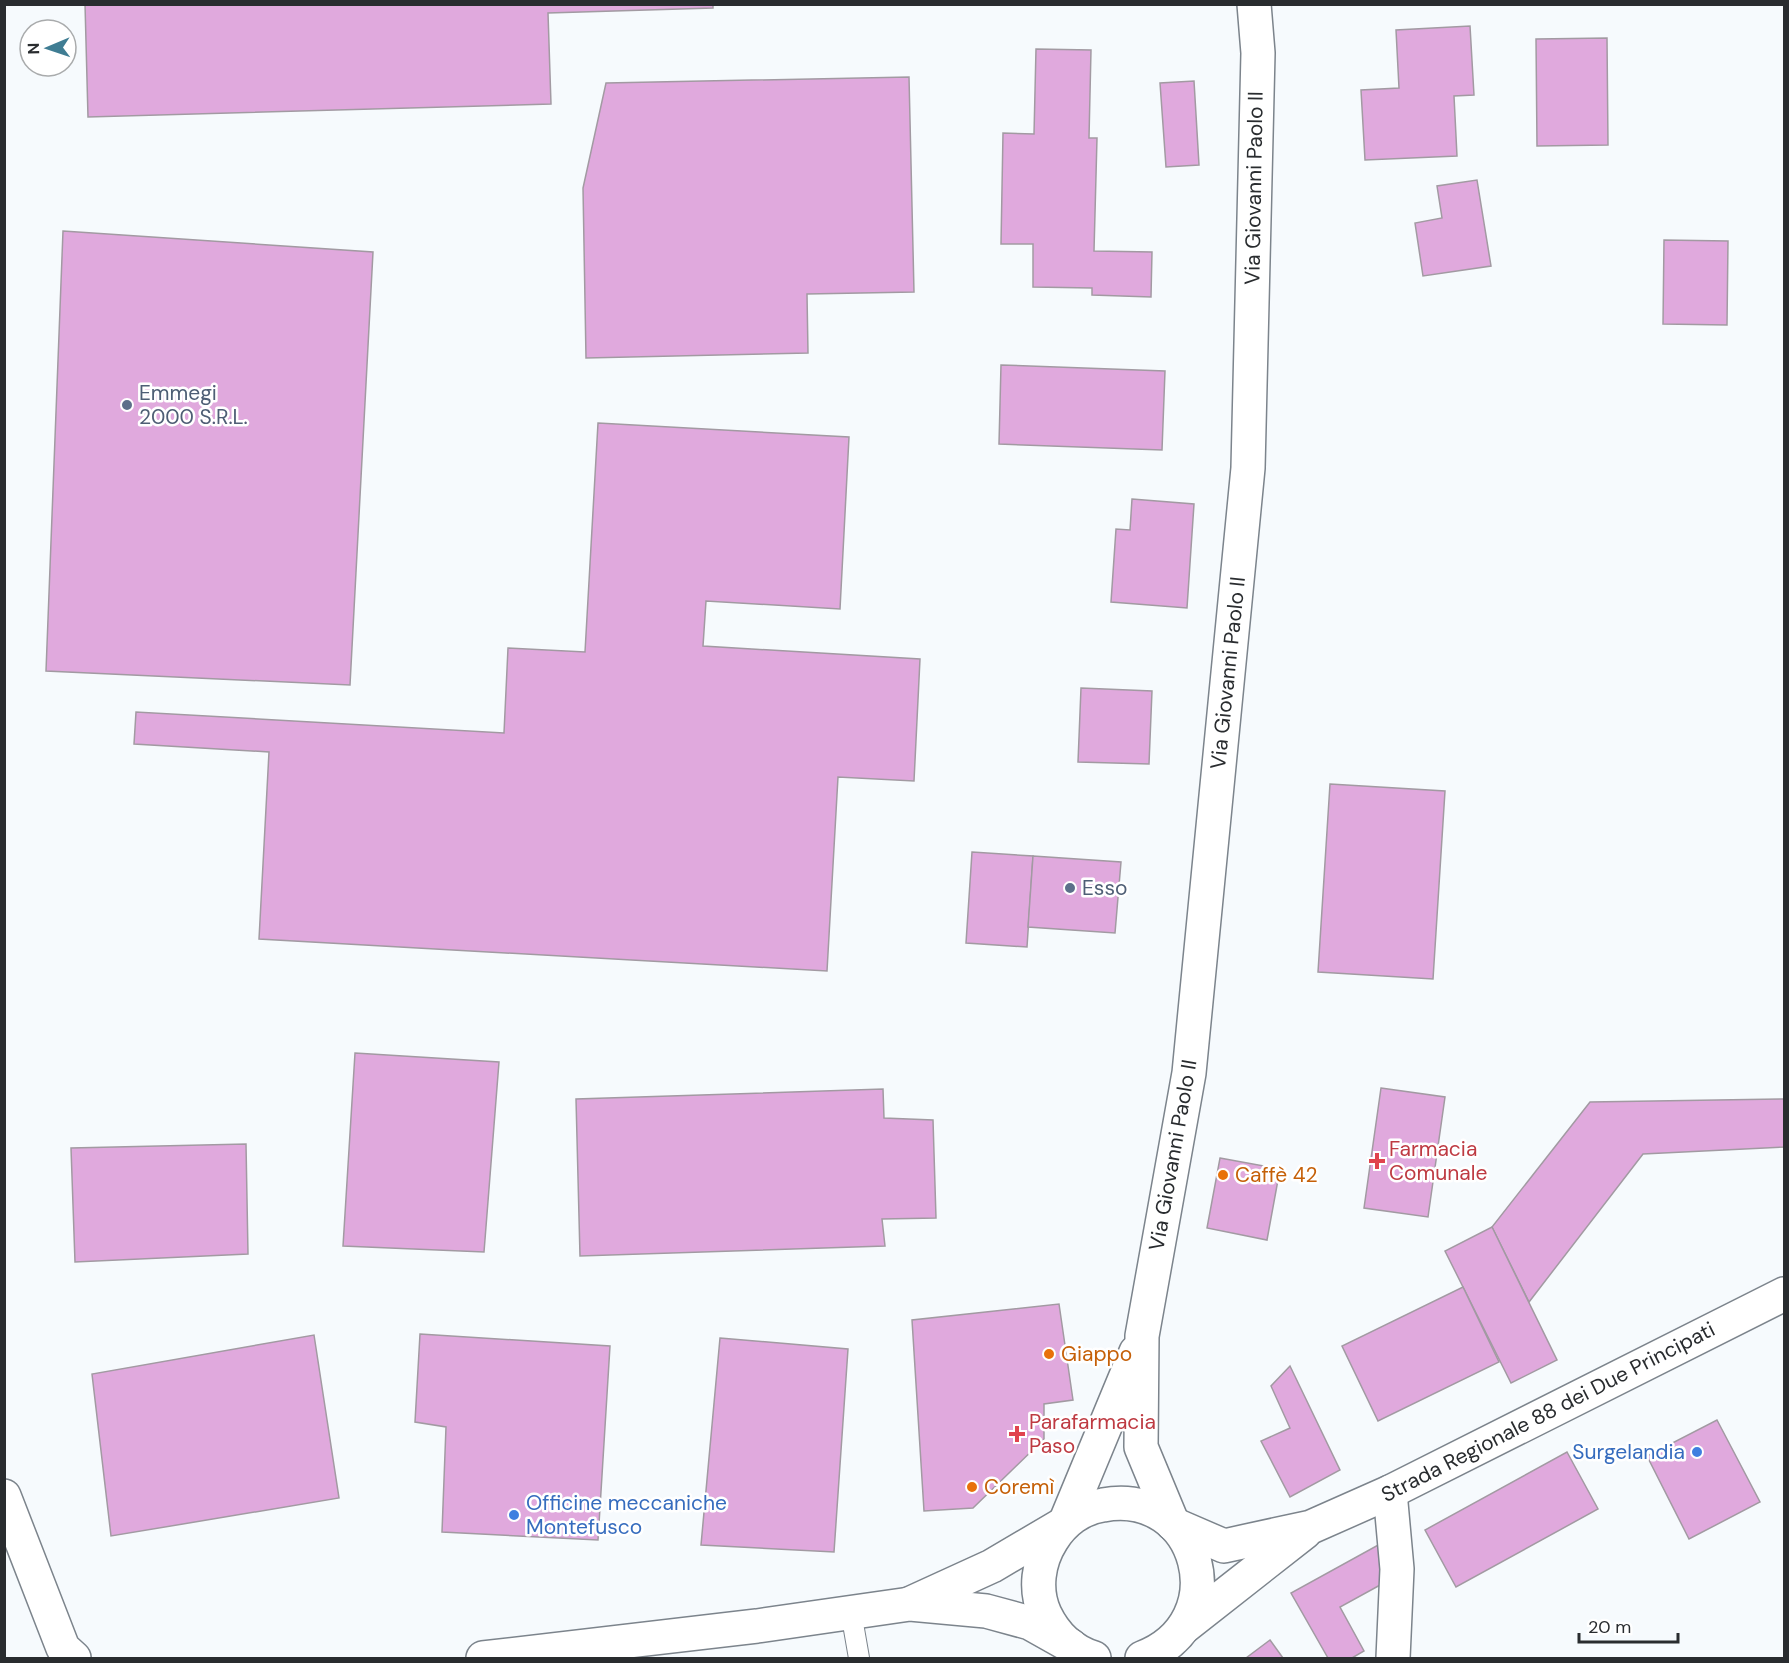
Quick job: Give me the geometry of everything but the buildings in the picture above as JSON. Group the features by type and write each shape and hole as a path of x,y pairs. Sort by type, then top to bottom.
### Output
{"street":[{"name":"Via Giovanni Paolo II","path":"1142,1336 1189,1073 1248,468 1258,54 1254,4"},
{"name":"Strada Regionale 88 dei Due Principati","path":"910,1604 992,1566 1084,1510 1098,1505 1122,1503 1148,1509 1173,1524 1224,1546 1311,1527 1390,1492 1785,1294"},
{"path":"1065,1523 1142,1336"},
{"path":"1142,1336 1141,1447 1173,1524"},
{"path":"1390,1492 1397,1569 1393,1659"},
{"path":"4,1496 63,1648 74,1659"},
{"name":"Strada Regionale 88 dei Due Principati","path":"1065,1523 1056,1533 1042,1557 1038,1584 1041,1602 1049,1621 1063,1640 1081,1655"},
{"name":"Strada Regionale 88 dei Due Principati","path":"1173,1524 1193,1555 1198,1580 1194,1605 1184,1627"},
{"name":"Strada Regionale 88 dei Due Principati","path":"1142,1659 1163,1649 1184,1627 1311,1527"},
{"name":"Strada Regionale 88 dei Due Principati","path":"483,1659 758,1626 910,1604 986,1611 1030,1623 1081,1655"},
{"path":"1165,1659 1184,1627"}],"lane":[{"path":"851,1612 860,1659"}],"place":[{"name":"Emmegi 2000 S.R.L.","path":"127,405"},
{"name":"Esso","path":"1070,888"},
{"name":"Farmacia Comunale","path":"1377,1161"},
{"name":"Caffè 42","path":"1223,1175"},
{"name":"Giappo","path":"1049,1354"},
{"name":"Parafarmacia Paso","path":"1017,1434"},
{"name":"Surgelandia","path":"1697,1452"},
{"name":"Coremì","path":"972,1487"},
{"name":"Officine meccaniche Montefusco","path":"514,1515"}]}
